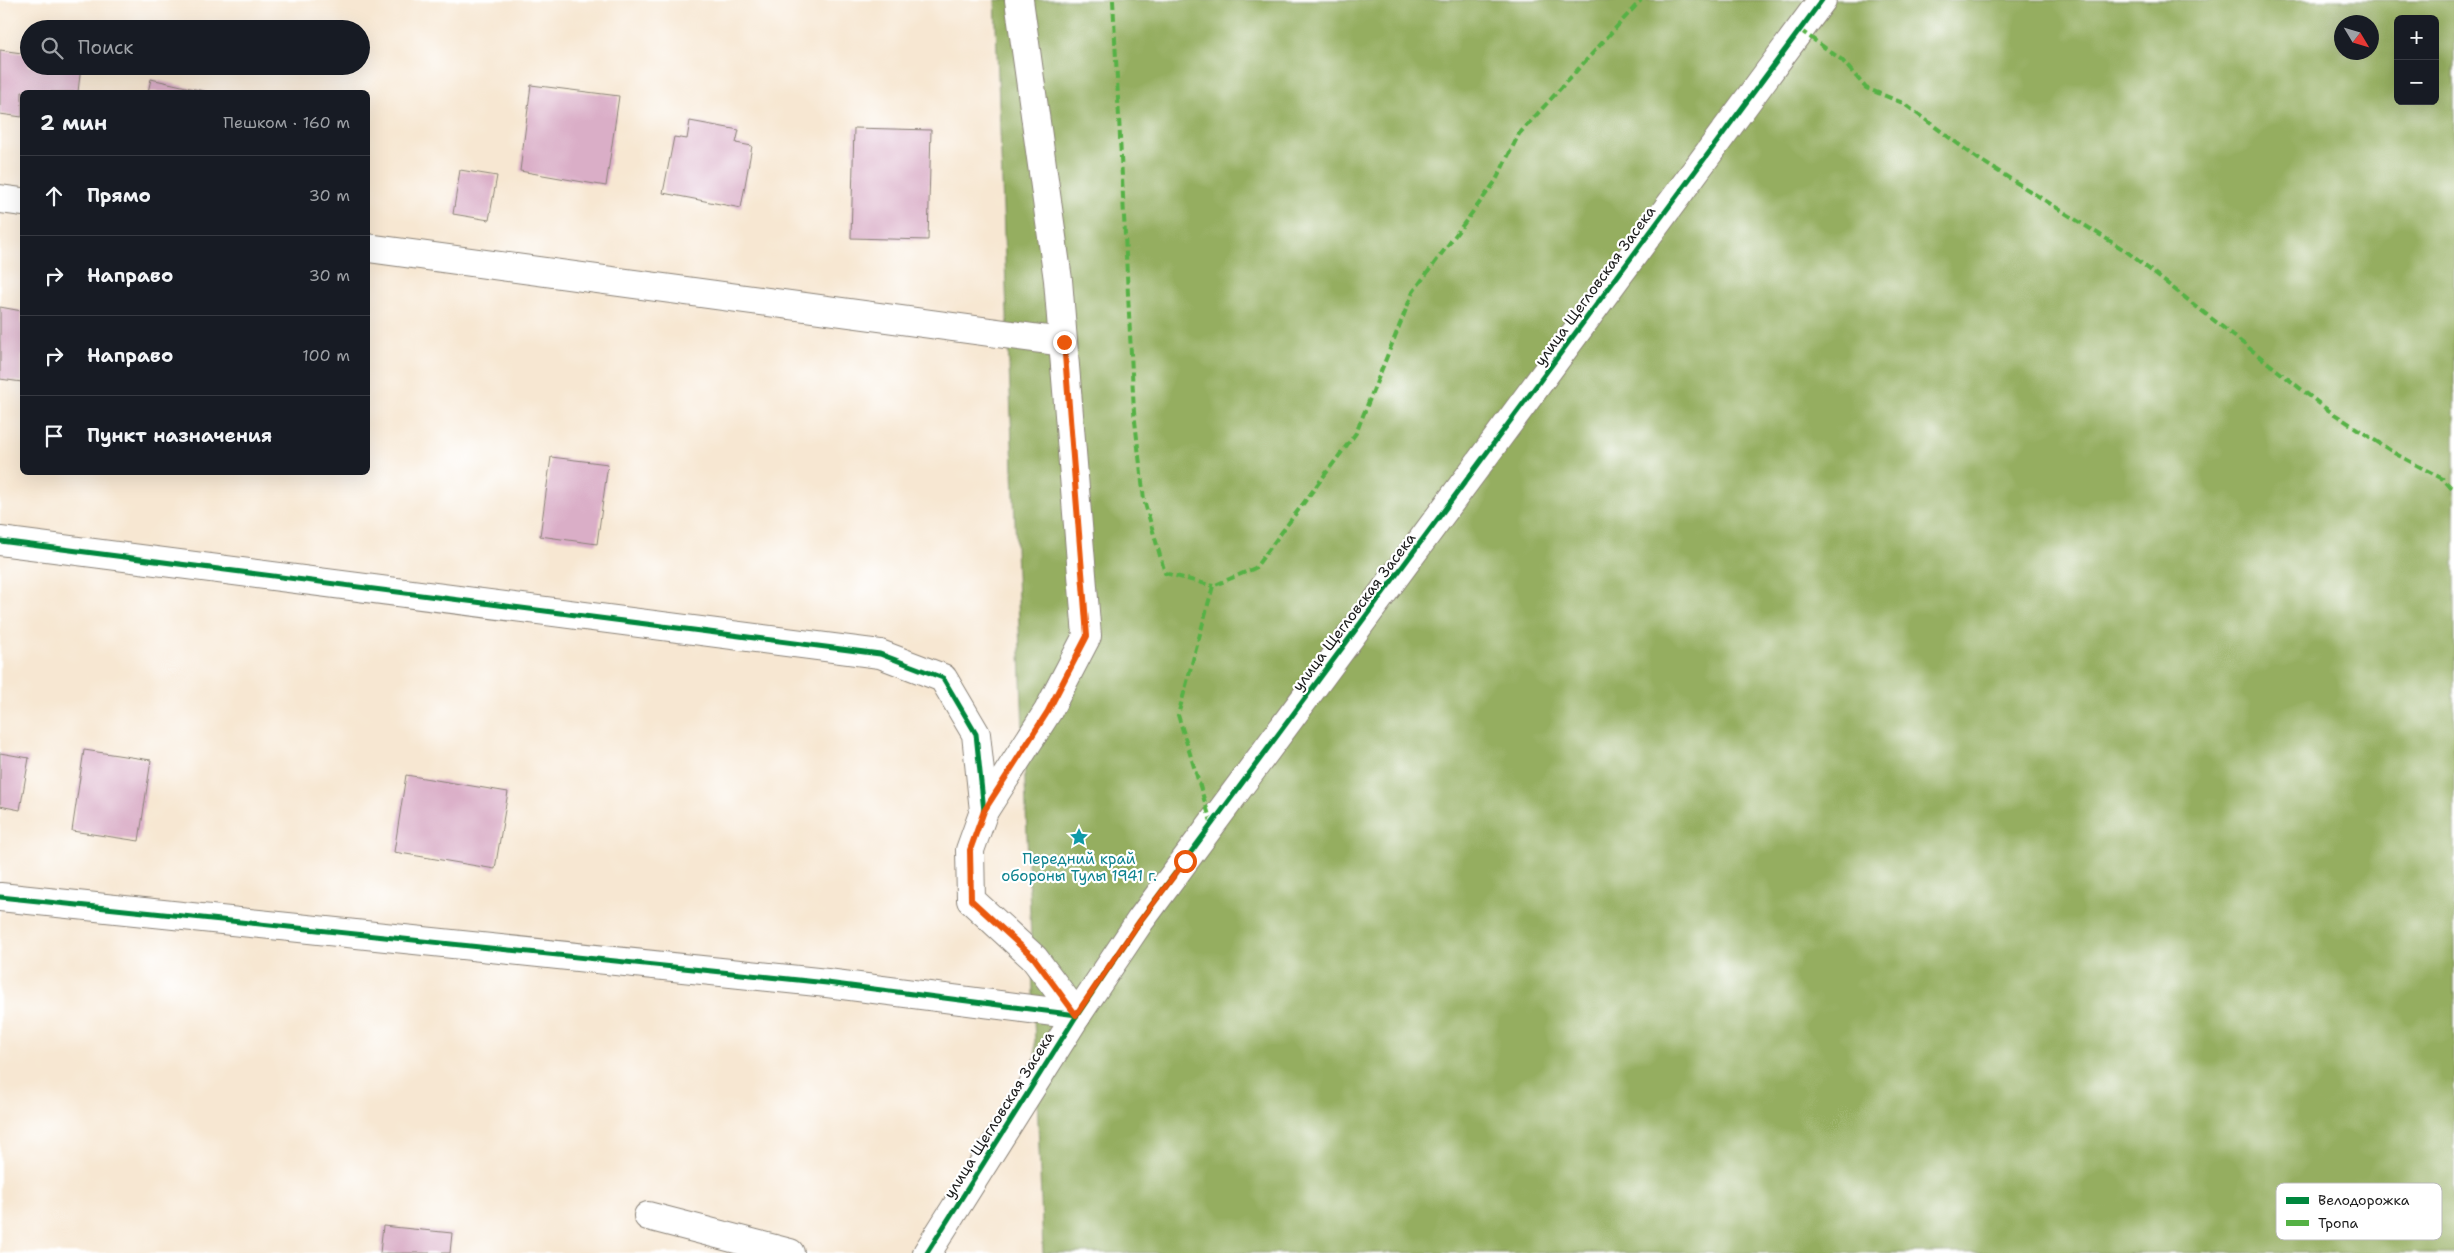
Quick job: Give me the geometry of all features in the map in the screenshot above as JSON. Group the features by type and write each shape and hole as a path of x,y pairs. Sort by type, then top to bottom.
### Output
{"street":[{"path":"1019,0 1058,280 1087,636 1048,711 984,811 970,850 971,900 1034,958 1076,1015"},
{"name":"улица Щегловская Засека","path":"926,1253 1076,1015 1140,921 1822,0"},
{"path":"0,199 20,202"},
{"path":"370,248 1064,342"},
{"path":"0,541 880,654 943,678 976,734 984,811"},
{"path":"0,897 827,983 1076,1015"},
{"path":"648,1216 790,1253"}],"green space":[{"path":"995,0 2454,0 2454,1253 1043,1253"}],"building":[{"path":"0,50 20,53 20,75 80,75 78,90 20,90 20,117 0,114"},
{"path":"151,79 199,90 148,90"},
{"path":"531,85 619,96 606,186 520,171"},
{"path":"690,121 739,130 736,143 752,146 741,208 663,193 674,137 687,139"},
{"path":"854,128 931,130 928,240 851,238"},
{"path":"460,170 497,176 489,220 453,214"},
{"path":"0,307 20,311 20,382 0,379"},
{"path":"551,457 608,464 597,544 540,536"},
{"path":"84,750 151,760 139,841 72,831"},
{"path":"0,753 29,758 20,810 0,806"},
{"path":"406,775 508,792 495,869 394,852"},
{"path":"383,1226 452,1233 450,1253 380,1253"}],"marked path":[{"path":"1113,0 1134,412 1144,500 1165,573 1213,586"},
{"path":"1212,825 1178,715 1213,586 1255,568 1356,433 1413,292 1495,182 1519,134 1641,0"},
{"path":"1800,30 1842,60 1866,88 1903,103 1977,158 2126,251 2325,408 2396,454 2443,479 2454,491"}],"cycle path":[{"path":"927,1253 1077,1015 1140,921 1822,0"},
{"path":"0,541 880,654 943,678 976,734 984,811"},
{"path":"0,897 827,983 1077,1015"}],"place":[{"name":"Передний край обороны Тулы 1941 г.","path":"1079,837"}],"route":[{"path":"1064,342 1087,636 1048,711 984,811 970,850 971,900 1034,958 1076,1015 1140,921 1185,861"}]}
